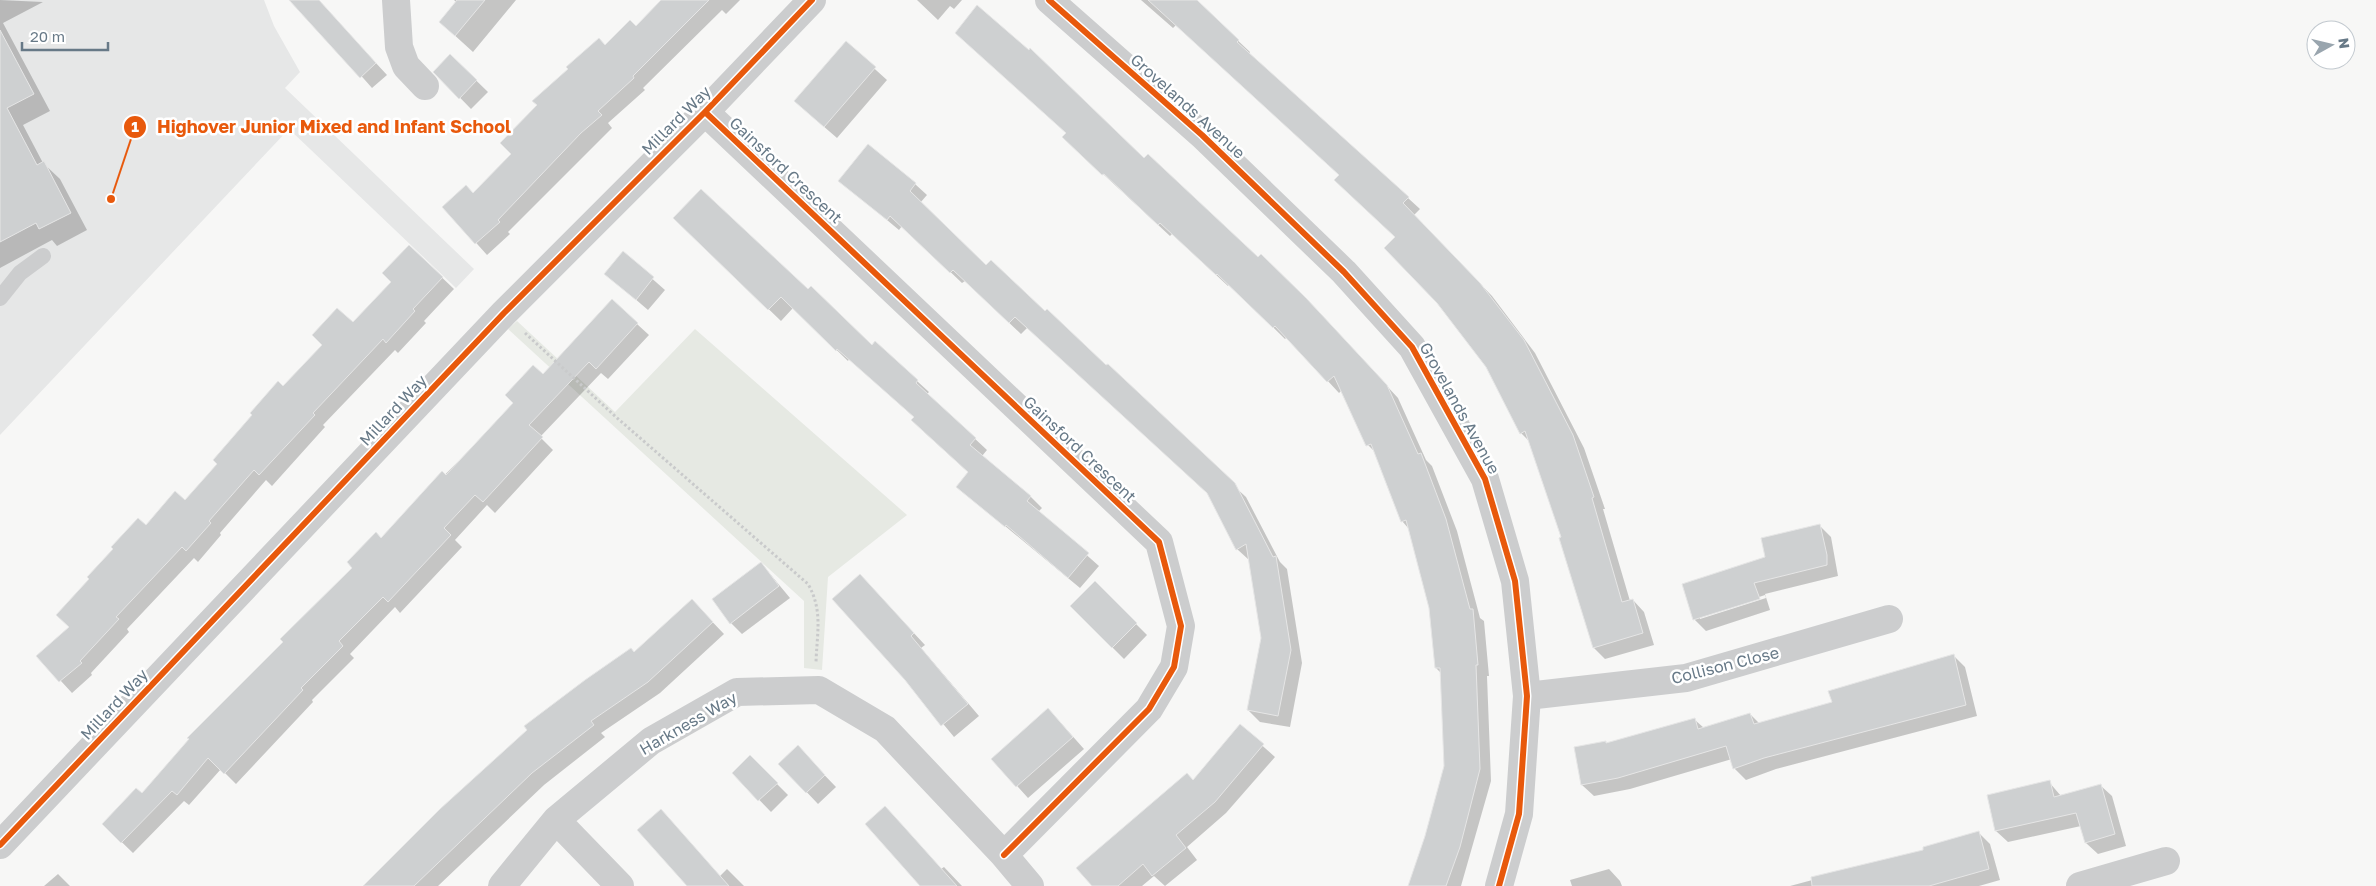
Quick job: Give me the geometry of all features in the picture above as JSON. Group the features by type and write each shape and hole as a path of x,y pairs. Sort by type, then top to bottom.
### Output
{"street":[{"path":"396,0 399,46 406,66 425,86"},
{"name":"Millard Way","path":"0,845 504,313 705,112 812,0"},
{"name":"Grovelands Avenue","path":"1049,0 1202,135 1344,272 1412,347 1484,479 1515,581 1527,696 1518,814 1499,886"},
{"name":"Gainsford Crescent","path":"705,112 1159,542 1180,626 1174,667 1148,709 1004,855"},
{"name":"Collison Close","path":"1527,696 1686,678 1889,619"},
{"name":"Harkness Way","path":"502,886 556,820 650,741 737,692 819,690 885,729 1004,855 1030,886"},
{"path":"556,820 620,886"},
{"path":"2080,886 2166,861"}],"lane":[{"path":"0,298 20,273 42,256"}],"path":[{"path":"504,313 616,417 808,584 817,599 818,617 814,690"}],"shaded area":[{"path":"0,0 264,0 274,26 300,72 285,88 474,269 456,288 289,129 0,435"},
{"path":"517,321 615,412 695,329 907,515 828,577 822,670 804,668 804,601 508,329"}],"building":[{"path":"289,0 319,0 376,63 360,78"},
{"path":"457,0 485,0 455,36 439,22"},
{"path":"661,0 709,0 633,76 634,78 598,111 602,115 581,133 498,220 500,222 475,244 442,207 466,185 473,193 511,154 500,143 537,105 532,101 568,69 566,67 599,38 605,45 630,20 636,26"},
{"path":"1148,0 1197,0 1239,40 1237,42 1409,197 1403,203 1480,283 1524,340 1573,435 1594,497 1592,498 1622,602 1633,599 1643,633 1593,648 1559,538 1561,537 1525,431 1520,434 1486,367 1437,303 1384,248 1395,237 1334,180 1339,175"},
{"path":"977,5 1029,50 1030,48 1144,158 1148,154 1258,257 1261,254 1306,298 1387,385 1418,454 1421,453 1446,519 1470,609 1473,609 1478,665 1476,665 1480,769 1460,847 1446,886 1408,886 1425,836 1444,766 1440,668 1435,668 1429,608 1406,520 1401,522 1371,444 1366,446 1334,376 1327,382 1275,326 1273,328 1160,223 1158,225 1104,174 1102,175 1062,137 1066,133 955,33"},
{"path":"0,30 34,94 7,108 37,165 44,161 71,213 39,229 36,223 0,242"},
{"path":"846,41 876,67 824,127 794,101"},
{"path":"450,54 477,80 459,99 433,72"},
{"path":"868,144 916,183 910,191 986,265 991,260 1045,311 1047,309 1235,483 1273,557 1276,556 1291,650 1278,716 1247,710 1261,638 1246,544 1236,550 1207,493 1015,317 1009,323 953,270 950,273 890,216 887,220 838,181"},
{"path":"701,189 808,289 811,286 872,345 875,341 918,380 916,383 976,438 970,445 1031,496 1027,501 1089,553 1068,578 1006,525 1005,527 956,487 968,472 911,420 914,417 837,349 836,351 781,297 768,310 673,218"},
{"path":"409,245 443,277 413,309 415,311 386,343 383,339 313,413 315,415 259,475 254,470 209,521 211,523 186,551 182,547 116,617 119,619 80,661 82,663 59,682 36,656 69,627 56,615 89,579 87,577 113,549 111,547 138,518 146,525 175,491 185,500 217,464 213,460 252,415 250,413 278,381 283,386 322,345 312,335 337,308 353,322 391,282 382,273"},
{"path":"623,251 654,277 636,300 604,274"},
{"path":"612,299 638,323 596,369 589,362 529,425 543,437 483,502 475,495 444,528 451,535 388,602 383,597 339,641 343,646 301,688 303,690 224,774 208,758 177,795 172,791 121,843 102,824 136,788 142,793 189,739 187,738 283,642 280,639 352,568 347,562 376,532 381,538 442,471 446,475 513,403 505,395 533,365 543,374"},
{"path":"1820,524 1827,555 1827,565 1754,583 1760,599 1693,620 1682,584 1765,557 1761,538"},
{"path":"761,562 779,586 730,624 712,599"},
{"path":"860,574 914,633 911,636 968,704 941,726 905,680 832,599"},
{"path":"1095,581 1137,623 1112,648 1070,606"},
{"path":"692,599 713,622 648,682 591,721 594,725 532,773 414,886 363,886 440,809 527,730 524,726 631,648 634,652"},
{"path":"1954,654 1966,705 1764,758 1733,769 1726,746 1618,778 1581,785 1574,747 1606,741 1606,743 1695,718 1698,729 1750,713 1754,724 1832,702 1828,691"},
{"path":"1048,708 1073,737 1016,787 991,759"},
{"path":"1240,724 1264,744 1215,802 1176,835 1186,848 1152,876 1143,864 1118,886 1092,886 1076,868 1187,773 1193,780"},
{"path":"798,745 825,775 806,793 778,764"},
{"path":"750,755 778,783 758,801 732,773"},
{"path":"2050,780 2054,797 2101,784 2115,834 2085,843 2076,813 1995,831 1987,795"},
{"path":"885,806 957,886 920,886 865,824"},
{"path":"661,809 729,886 687,886 637,830"},
{"path":"1979,831 1989,869 1929,886 1812,886 1811,877 1923,850 1923,847"}],"cycle path":[{"path":"0,845 504,313 705,112 812,0"},
{"path":"1049,0 1202,135 1344,272 1412,347 1485,479 1515,581 1527,696 1519,814 1499,886"},
{"path":"705,112 1159,542 1181,626 1174,667 1149,709 1004,855"}],"place":[{"name":"Highover Junior Mixed and Infant School","path":"111,199"}]}
